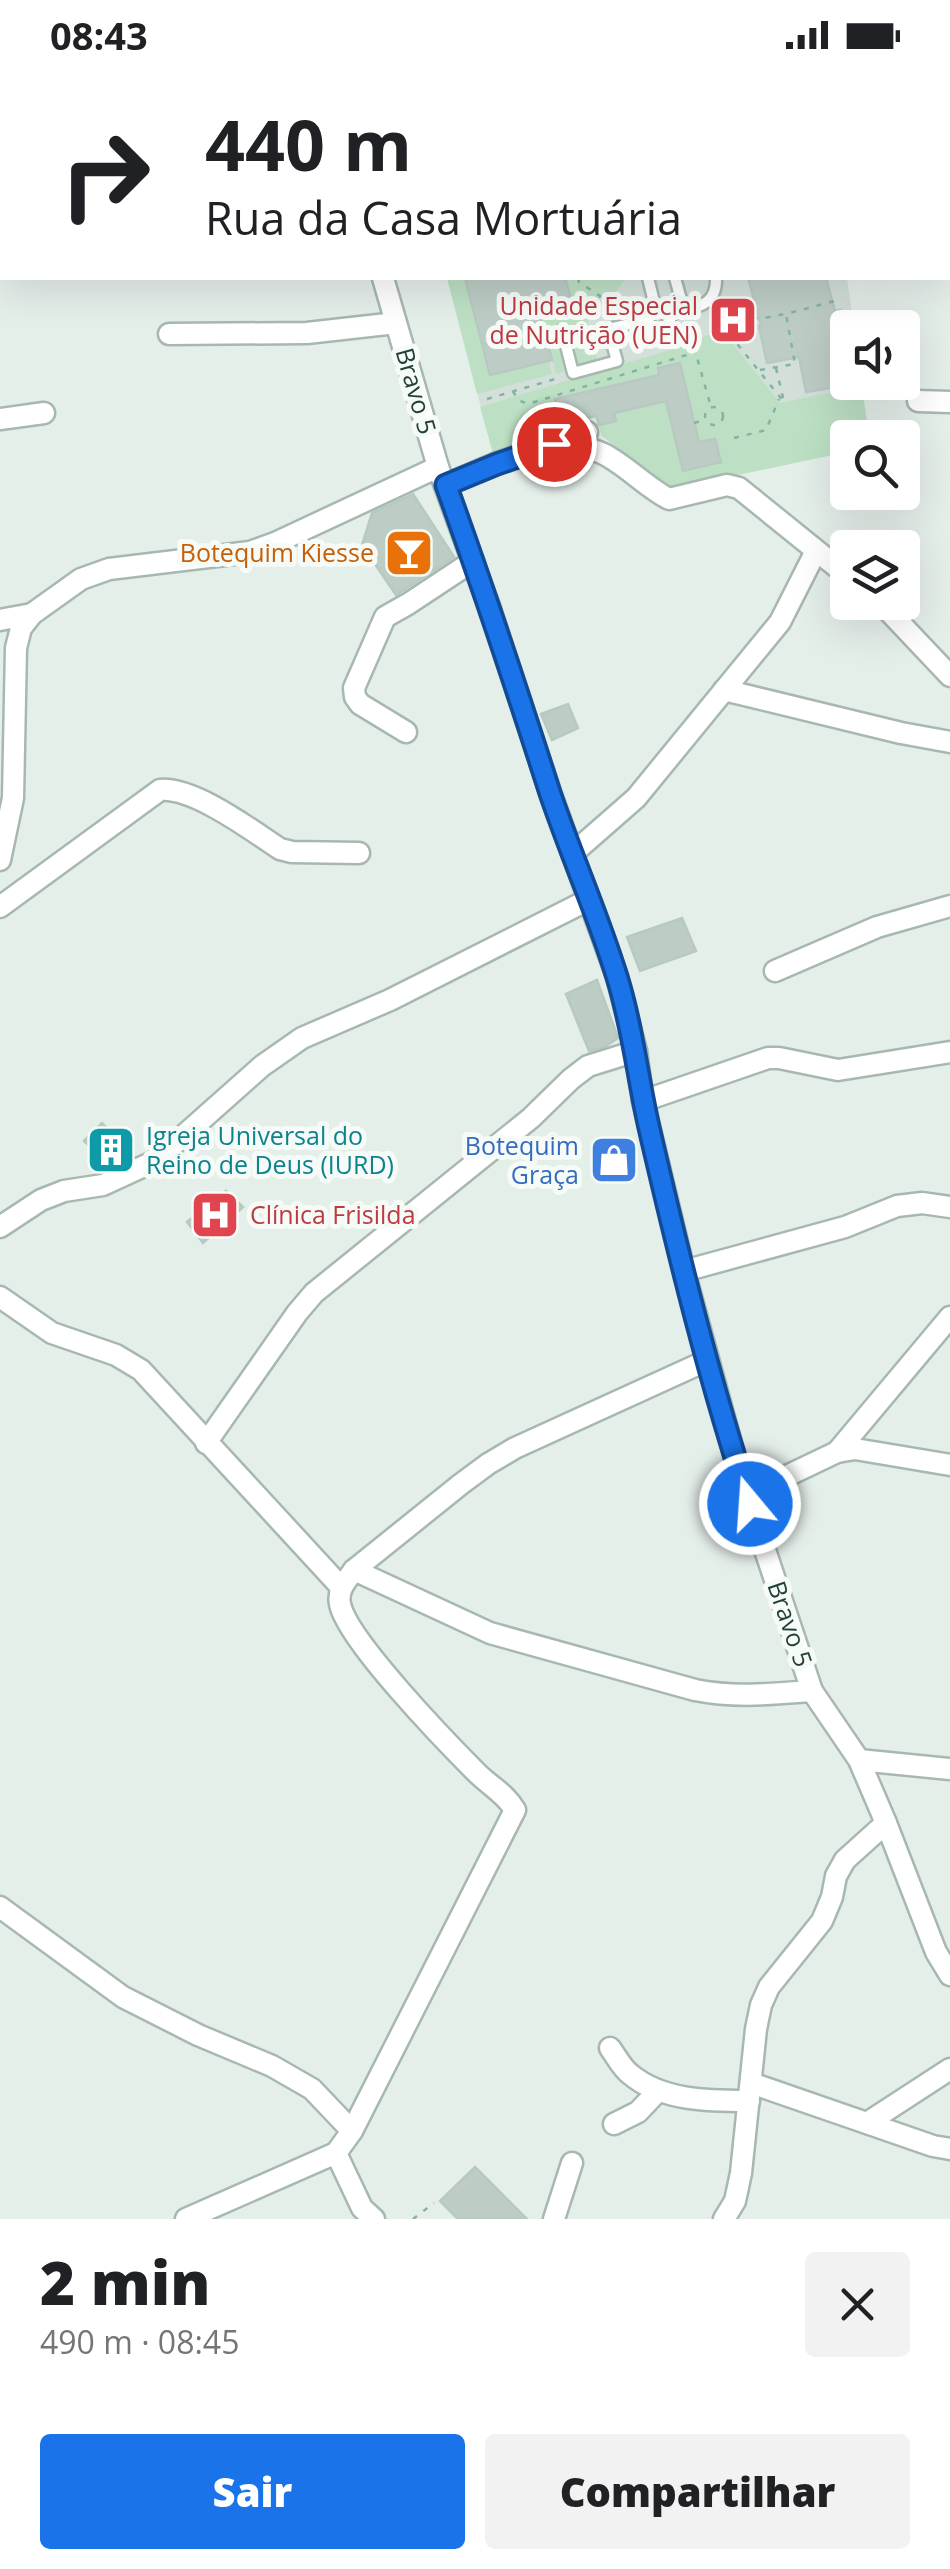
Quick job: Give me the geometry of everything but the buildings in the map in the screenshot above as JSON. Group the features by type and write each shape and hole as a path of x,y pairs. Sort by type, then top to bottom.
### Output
{"street":[{"name":"Bravo 5","path":"384,280 442,476 617,977 636,1051 643,1101 708,1360 747,1495 812,1690 859,1760 936,1952 950,1975"},
{"path":"168,334 307,333 396,323"},
{"path":"918,400 950,402"},
{"path":"0,420 44,413"},
{"path":"0,860 12,798 16,648 21,628 32,614 81,580 109,569 250,552 442,476 497,464 587,432"},
{"path":"554,444 583,447 607,456 670,499 727,485 739,488 830,561"},
{"path":"572,854 636,798 780,622 816,550"},
{"path":"406,732 360,704 354,688 385,617 473,561"},
{"path":"0,620 32,614"},
{"path":"897,620 950,676"},
{"path":"724,690 950,742"},
{"path":"0,907 160,790 190,794 280,850 359,853"},
{"path":"0,1227 41,1200 102,1184 155,1161 262,1066 302,1038 390,1000 588,900"},
{"path":"775,971 876,927 950,906"},
{"path":"206,1442 314,1293 531,1118 588,1066 636,1051"},
{"path":"643,1101 768,1058 838,1070 950,1052"},
{"path":"684,1271 846,1226 897,1206 950,1207"},
{"path":"0,1297 52,1333 129,1361 141,1370 251,1488 348,1579 490,1633 696,1690 755,1696 812,1690"},
{"path":"838,1452 950,1317"},
{"path":"186,2219 336,2153 352,2131 515,1810 509,1799 486,1783 450,1746 352,1629 340,1604 348,1579 461,1484 501,1456 708,1360"},
{"path":"747,1495 838,1452 854,1449 950,1465"},
{"path":"859,1760 950,1769"},
{"path":"724,2219 735,2201 741,2173 761,2005 770,1987 822,1921 845,1860 886,1823"},
{"path":"0,1907 123,1997 272,2066 312,2089 352,2131"},
{"path":"610,2048 628,2074 658,2091 692,2099 750,2092 868,2122 950,2150"},
{"path":"868,2122 950,2070"},
{"path":"614,2124 638,2112 658,2091"},
{"path":"336,2153 362,2208 374,2219"},
{"path":"554,2219 572,2163"}],"lane":[{"path":"648,280 655,306"},
{"path":"676,280 684,310"},
{"path":"670,314 706,304 716,293 716,280"},
{"path":"655,306 662,306 670,314 670,322 660,329 653,328 647,320 655,306"},
{"path":"562,330 574,374 617,361 608,329 647,320"}],"path":[{"path":"578,280 600,296 608,329"},
{"path":"706,304 727,318 758,318 835,301"},
{"path":"706,304 784,402 776,368"},
{"path":"684,310 711,407"},
{"path":"758,370 795,364 786,312"},
{"path":"513,391 518,400 528,404 696,352"},
{"path":"487,399 574,374"},
{"path":"734,438 766,430 780,397"},
{"path":"711,407 722,411 722,420 716,426 705,420 711,407"},
{"path":"694,423 705,420"},
{"path":"413,2219 434,2203"}],"shaded area":[{"path":"448,280 847,280 852,310 830,310 830,400 864,400 866,420 830,420 830,451 602,436 596,416 494,457"}],"green space":[{"path":"448,280 466,280 490,375 515,369 506,333 519,329 529,366 549,361 552,374 477,394"},
{"path":"566,280 624,280 614,294 588,301 585,309 597,362 556,374 540,313 572,305"},
{"path":"719,327 780,403 830,393 830,400 864,400 867,420 830,420 830,456 668,490 602,436 596,416 494,457 480,407 690,344"}],"place":[{"name":"Unidade Especial de Nutrição (UEN)","path":"733,320"},
{"name":"Botequim Kiesse","path":"409,553"},
{"name":"Igreja Universal do Reino de Deus (IURD)","path":"111,1150"},
{"name":"Botequim Graça","path":"614,1160"},
{"name":"Clínica Frisilda","path":"215,1215"}],"route":[{"path":"554,444 446,485 617,977 684,1271 750,1504"}]}
